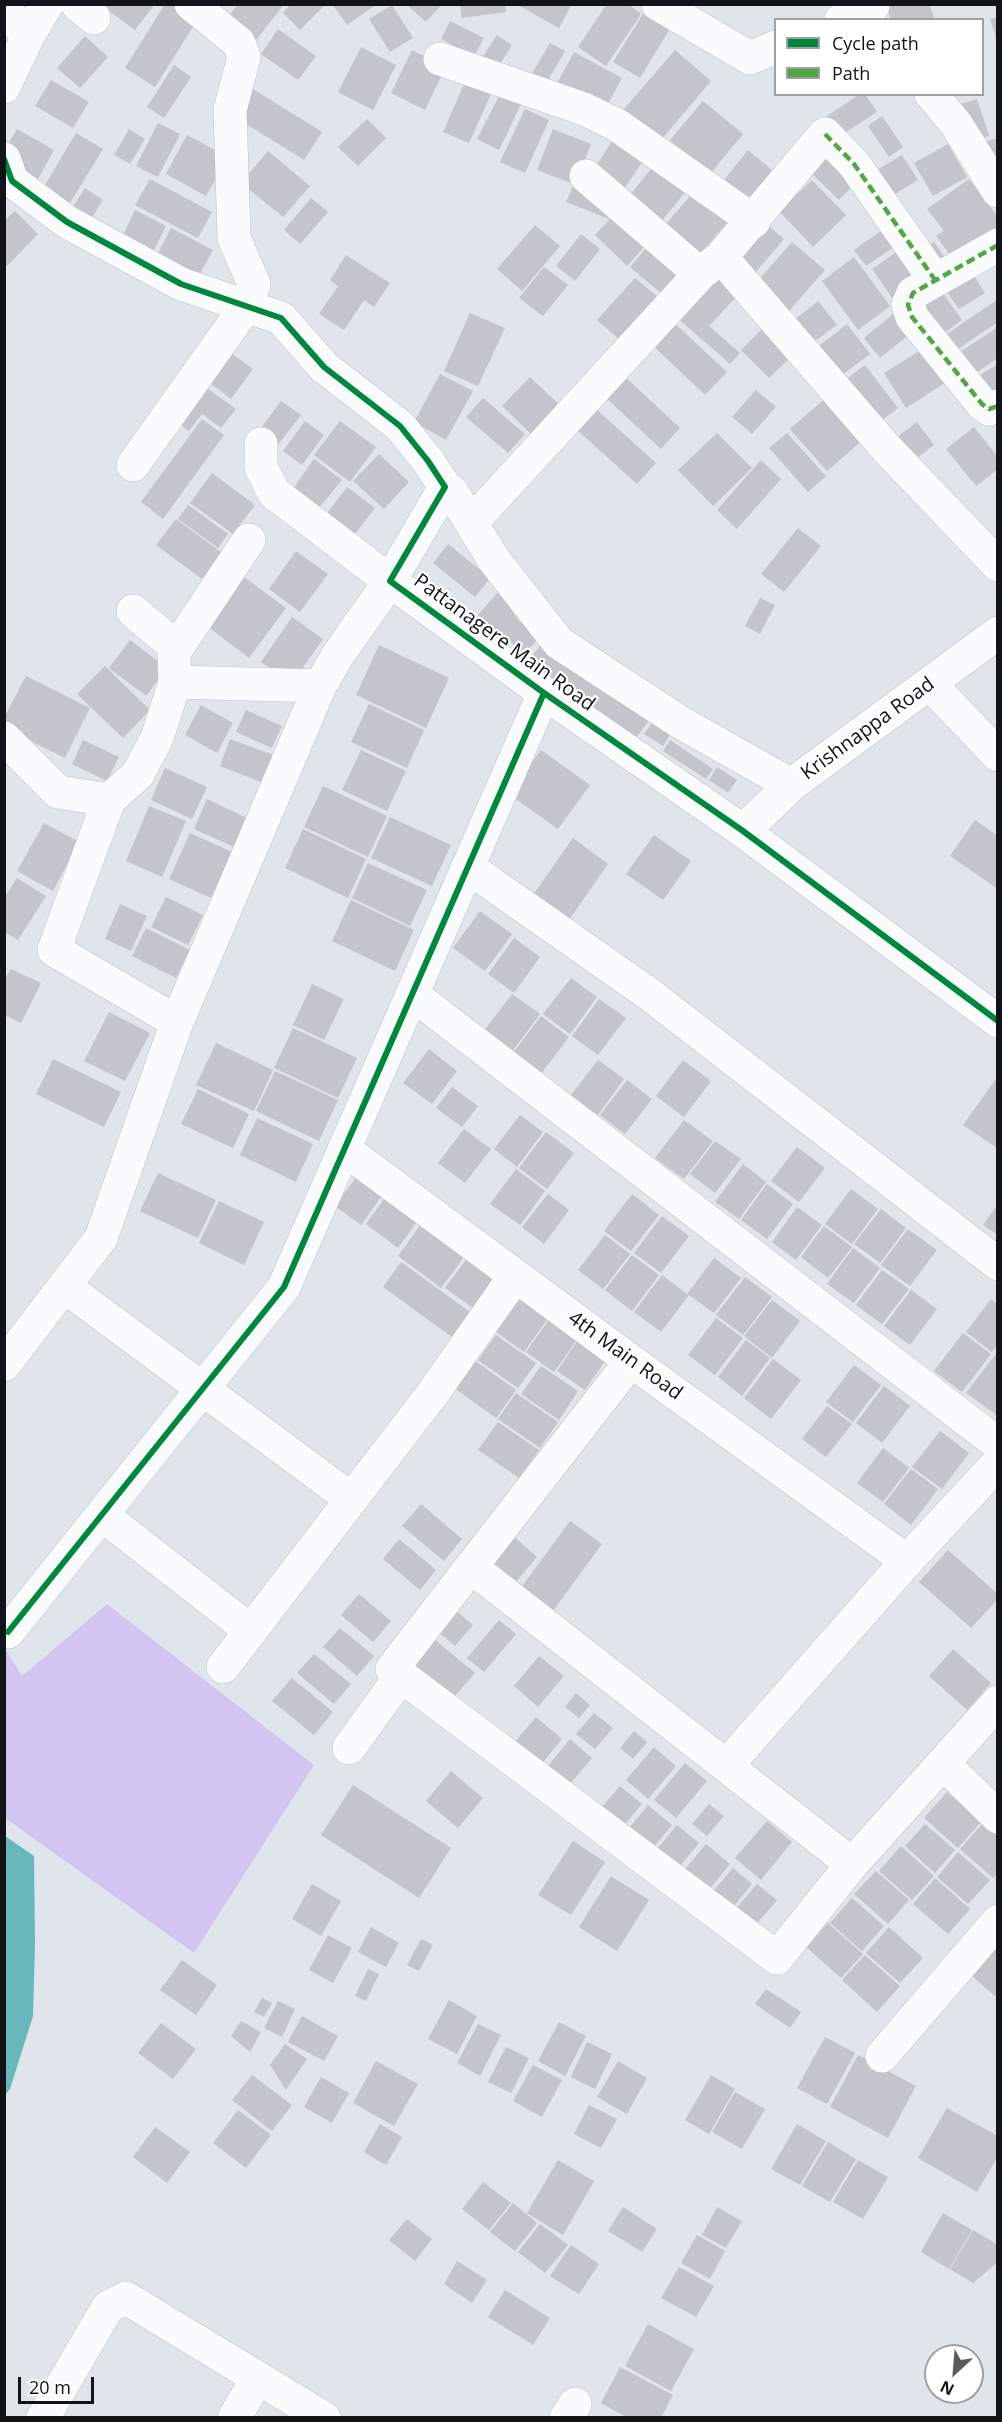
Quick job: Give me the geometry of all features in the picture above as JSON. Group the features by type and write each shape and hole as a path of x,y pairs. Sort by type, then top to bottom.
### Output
{"street":[{"path":"4,87 28,36 47,4"},
{"path":"133,465 247,305 254,284 234,238 230,110 244,57 239,43 191,4"},
{"path":"658,4 750,58 774,48"},
{"path":"4,8 28,36"},
{"path":"848,18 875,10"},
{"path":"441,59 584,109 617,125 754,221"},
{"path":"933,96 956,124 998,191"},
{"path":"471,523 754,221 825,134 854,164 935,280"},
{"path":"4,159 12,181 68,222 181,284 280,318 324,367 400,426 445,487 452,492 494,560 559,643 680,722 791,785"},
{"path":"586,176 710,266 998,565"},
{"path":"998,245 913,293 908,305 912,317 982,404 990,409 998,406"},
{"path":"4,1365 101,1238 177,1022 320,686 390,581 274,493 261,467 261,444"},
{"name":"Pattanagere Main Road","path":"445,487 390,581 544,693 743,831 998,1021"},
{"path":"177,1022 54,950 110,800 138,774 157,738 176,682 174,656 177,648 249,540"},
{"path":"133,611 177,648"},
{"name":"Krishnappa Road","path":"743,831 791,785 998,633"},
{"path":"176,682 320,686"},
{"path":"930,684 998,755"},
{"path":"8,1632 284,1287 544,693"},
{"path":"4,738 58,792 110,800"},
{"path":"469,868 649,993 998,1264"},
{"path":"412,994 998,1444"},
{"name":"4th Main Road","path":"344,1149 631,1361 908,1561"},
{"path":"223,1667 433,1393 515,1276"},
{"path":"64,1286 351,1499"},
{"path":"631,1361 392,1669 777,1958 852,1864 998,1702"},
{"path":"727,1765 998,1463"},
{"path":"102,1515 251,1631"},
{"path":"471,1567 852,1864"},
{"path":"349,1748 401,1676"},
{"path":"944,1764 998,1817"},
{"path":"882,2056 998,1922"},
{"path":"43,2418 108,2307 126,2298 324,2418"},
{"path":"234,2418 258,2378"}],"shaded area":[{"path":"107,1604 314,1765 194,1953 5,1818 4,1647 22,1676"}],"water":[{"path":"5,1836 34,1856 35,1945 33,2016 10,2089 5,2095"}],"building":[{"path":"99,4 155,4 135,30"},
{"path":"165,4 175,4 198,19 155,87 125,68"},
{"path":"238,4 284,4 254,43 225,21"},
{"path":"291,4 326,4 300,30 283,13"},
{"path":"332,4 377,4 347,25"},
{"path":"406,4 442,4 426,22"},
{"path":"460,4 505,4 506,12 462,18"},
{"path":"516,4 572,4 559,28"},
{"path":"607,4 628,4 641,14 606,66 578,47"},
{"path":"885,4 929,4 934,18 890,18"},
{"path":"392,5 413,38 390,52 369,19"},
{"path":"643,14 669,30 640,78 613,62"},
{"path":"998,17 998,37 996,38 990,19"},
{"path":"450,21 484,38 474,56 441,39"},
{"path":"278,29 316,56 298,80 261,54"},
{"path":"497,35 512,45 494,74 478,64"},
{"path":"85,36 108,57 80,88 57,68"},
{"path":"550,43 565,51 543,89 528,80"},
{"path":"361,47 396,65 373,110 338,92"},
{"path":"412,50 446,67 425,110 391,93"},
{"path":"675,50 711,81 661,140 624,109"},
{"path":"574,52 622,78 603,113 555,87"},
{"path":"174,65 191,77 164,118 147,107"},
{"path":"51,80 89,102 73,128 35,106"},
{"path":"465,82 491,94 469,143 443,132"},
{"path":"253,89 322,132 304,160 235,117"},
{"path":"501,92 522,102 499,150 477,139"},
{"path":"857,96 866,96 877,112 840,136 827,116"},
{"path":"977,99 989,136 969,142 957,105"},
{"path":"703,101 743,134 710,174 670,140"},
{"path":"525,109 549,120 525,173 500,162"},
{"path":"882,116 903,147 889,157 868,126"},
{"path":"367,119 386,138 358,166 338,147"},
{"path":"158,123 180,134 158,177 136,166"},
{"path":"17,129 54,150 36,183 4,151"},
{"path":"129,129 145,139 130,164 114,155"},
{"path":"553,129 591,144 576,185 537,170"},
{"path":"76,133 103,149 65,211 39,195"},
{"path":"187,135 228,157 206,196 166,174"},
{"path":"614,138 645,158 620,195 590,175"},
{"path":"998,138 998,174 997,174 987,141"},
{"path":"948,144 967,177 933,196 914,163"},
{"path":"827,146 860,178 839,200 806,168"},
{"path":"748,150 779,176 753,206 723,181"},
{"path":"268,151 310,186 283,217 241,183"},
{"path":"902,155 918,180 888,198 872,173"},
{"path":"659,159 691,185 657,227 625,201"},
{"path":"150,179 212,212 198,238 135,205"},
{"path":"969,179 998,217 998,238 953,259 936,236 944,231 927,209"},
{"path":"812,180 846,215 813,247 779,211"},
{"path":"573,186 615,203 609,219 566,202"},
{"path":"85,188 103,200 87,225 69,213"},
{"path":"697,188 731,218 693,262 659,232"},
{"path":"311,198 328,212 300,244 284,230"},
{"path":"135,210 166,226 149,260 118,245"},
{"path":"15,211 38,234 7,266 4,264 4,221"},
{"path":"614,215 646,245 627,266 595,235"},
{"path":"766,224 784,239 751,278 734,263"},
{"path":"535,225 560,246 522,291 497,269"},
{"path":"888,226 900,243 866,266 854,250"},
{"path":"171,228 213,250 195,283 154,261"},
{"path":"581,234 600,249 575,281 556,266"},
{"path":"792,242 825,270 788,312 755,284"},
{"path":"934,242 950,265 923,249"},
{"path":"648,246 680,273 662,294 630,267"},
{"path":"902,248 925,281 895,302 872,269"},
{"path":"346,255 390,283 374,307 364,300 344,330 319,314 338,286 330,280"},
{"path":"854,257 890,306 858,330 822,281"},
{"path":"544,267 568,285 543,316 519,298"},
{"path":"970,269 985,293 959,309 943,286"},
{"path":"711,272 738,295 709,326 740,353 730,364 673,314"},
{"path":"635,278 659,298 621,341 597,320"},
{"path":"937,285 962,320 936,339 911,304"},
{"path":"998,299 998,322 946,357 935,342"},
{"path":"818,301 837,325 811,344 793,321"},
{"path":"470,313 505,328 478,386 444,371"},
{"path":"894,313 911,333 880,358 864,338"},
{"path":"669,318 727,372 705,395 647,340"},
{"path":"767,324 796,352 769,378 741,350"},
{"path":"847,324 870,354 838,378 815,349"},
{"path":"998,327 998,358 968,378 954,356"},
{"path":"926,347 948,381 906,408 884,373"},
{"path":"227,350 253,369 231,399 205,379"},
{"path":"998,364 998,394 989,399 977,377"},
{"path":"865,365 898,408 878,423 845,380"},
{"path":"440,374 473,391 446,440 414,422"},
{"path":"623,375 680,428 661,449 604,396"},
{"path":"530,377 563,408 534,437 502,406"},
{"path":"200,383 236,409 221,428 202,414 189,431 173,419"},
{"path":"756,390 776,407 752,434 732,417"},
{"path":"828,396 865,438 827,471 790,429"},
{"path":"483,398 525,434 508,453 466,417"},
{"path":"281,401 301,415 277,446 258,432"},
{"path":"595,408 656,463 637,484 576,429"},
{"path":"202,419 224,435 163,519 141,502"},
{"path":"305,421 324,435 302,465 283,451"},
{"path":"340,421 376,447 350,482 314,455"},
{"path":"917,422 934,445 910,463 893,440"},
{"path":"974,427 998,457 998,469 976,486 946,449"},
{"path":"717,433 752,468 713,506 678,470"},
{"path":"787,433 826,476 808,492 769,448"},
{"path":"379,454 409,482 384,509 353,481"},
{"path":"314,459 342,480 318,509 292,490"},
{"path":"761,460 781,479 737,529 717,510"},
{"path":"212,473 255,505 233,534 190,503"},
{"path":"347,487 375,508 352,538 324,517"},
{"path":"188,505 228,534 218,548 178,519"},
{"path":"176,519 221,552 202,579 156,545"},
{"path":"798,528 821,546 784,592 761,574"},
{"path":"448,544 490,578 475,597 433,563"},
{"path":"296,551 328,574 300,612 269,589"},
{"path":"240,574 286,608 249,658 203,623"},
{"path":"499,591 518,620 539,638 525,654 478,615"},
{"path":"760,598 775,605 760,634 745,626"},
{"path":"292,617 323,639 292,683 261,662"},
{"path":"130,640 167,668 146,696 109,668"},
{"path":"543,641 650,719 635,739 528,662"},
{"path":"379,645 449,678 426,728 356,695"},
{"path":"105,666 150,710 123,738 77,694"},
{"path":"26,676 90,708 65,758 4,728 4,718"},
{"path":"369,704 424,730 407,768 351,742"},
{"path":"201,705 233,723 217,753 185,735"},
{"path":"246,710 282,726 272,748 236,732"},
{"path":"654,720 672,732 663,746 644,734"},
{"path":"230,739 276,756 266,784 220,766"},
{"path":"83,740 119,757 107,781 72,764"},
{"path":"670,740 713,769 706,779 663,751"},
{"path":"361,750 406,771 387,811 342,790"},
{"path":"541,750 590,785 558,829 509,794"},
{"path":"717,767 737,780 728,793 709,780"},
{"path":"165,768 207,787 192,819 151,800"},
{"path":"323,786 387,816 368,857 304,827"},
{"path":"207,799 247,818 234,847 194,829"},
{"path":"149,806 186,821 162,877 126,861"},
{"path":"390,817 451,845 432,886 371,858"},
{"path":"975,820 998,836 998,889 950,856"},
{"path":"44,823 79,842 53,891 17,871"},
{"path":"303,829 366,859 348,898 285,868"},
{"path":"190,833 232,852 211,898 169,879"},
{"path":"654,835 691,861 663,900 626,874"},
{"path":"573,838 608,864 569,920 533,895"},
{"path":"368,863 427,890 410,926 352,898"},
{"path":"17,878 46,896 18,940 4,932 4,898"},
{"path":"166,897 203,915 188,945 151,927"},
{"path":"351,900 414,930 395,971 332,941"},
{"path":"120,904 147,916 131,951 105,939"},
{"path":"480,911 512,934 485,971 453,948"},
{"path":"146,928 190,950 176,978 132,956"},
{"path":"514,938 540,957 514,993 488,974"},
{"path":"11,969 41,983 21,1023 4,1015 4,980"},
{"path":"571,978 597,997 570,1034 543,1014"},
{"path":"312,984 344,999 324,1040 293,1025"},
{"path":"512,994 540,1014 511,1053 483,1032"},
{"path":"599,999 626,1018 598,1055 572,1036"},
{"path":"109,1012 150,1033 125,1081 84,1061"},
{"path":"541,1016 569,1037 541,1074 513,1053"},
{"path":"293,1028 357,1058 338,1098 274,1068"},
{"path":"216,1043 273,1070 254,1111 196,1085"},
{"path":"429,1049 457,1071 432,1104 403,1083"},
{"path":"53,1059 121,1092 104,1127 36,1094"},
{"path":"598,1060 624,1079 598,1115 571,1095"},
{"path":"683,1060 711,1081 684,1117 656,1096"},
{"path":"275,1071 338,1100 319,1141 256,1111"},
{"path":"998,1076 998,1149 963,1125"},
{"path":"627,1080 652,1099 625,1134 600,1115"},
{"path":"452,1087 478,1106 462,1127 436,1108"},
{"path":"198,1089 249,1114 233,1148 181,1124"},
{"path":"520,1115 543,1132 517,1167 494,1149"},
{"path":"257,1118 313,1144 296,1182 240,1155"},
{"path":"684,1120 713,1141 684,1179 655,1158"},
{"path":"464,1129 491,1149 465,1183 438,1163"},
{"path":"546,1132 574,1153 547,1189 519,1168"},
{"path":"715,1141 741,1159 715,1193 690,1174"},
{"path":"797,1147 825,1168 799,1202 771,1181"},
{"path":"743,1164 766,1182 739,1219 715,1202"},
{"path":"363,1168 388,1187 361,1225 335,1206"},
{"path":"516,1169 545,1191 520,1225 490,1204"},
{"path":"158,1173 216,1200 198,1238 140,1211"},
{"path":"767,1184 793,1204 767,1239 741,1220"},
{"path":"851,1189 878,1209 852,1244 825,1224"},
{"path":"548,1194 569,1210 544,1244 522,1227"},
{"path":"632,1194 659,1215 631,1251 604,1231"},
{"path":"387,1195 419,1219 398,1248 366,1224"},
{"path":"219,1201 264,1222 244,1265 199,1243"},
{"path":"998,1204 998,1235 983,1225"},
{"path":"797,1207 822,1225 796,1260 772,1242"},
{"path":"881,1209 906,1228 880,1263 854,1244"},
{"path":"662,1216 689,1236 661,1273 634,1253"},
{"path":"426,1217 470,1249 441,1288 398,1256"},
{"path":"824,1226 852,1247 828,1278 801,1257"},
{"path":"908,1229 937,1250 910,1286 881,1265"},
{"path":"605,1235 630,1254 603,1289 578,1270"},
{"path":"853,1248 880,1268 854,1303 827,1284"},
{"path":"471,1253 498,1273 473,1308 445,1288"},
{"path":"632,1255 659,1275 632,1311 605,1290"},
{"path":"714,1258 741,1278 714,1313 689,1295 661,1332 634,1312 662,1275 687,1294"},
{"path":"401,1262 470,1312 452,1337 383,1287"},
{"path":"882,1270 909,1289 882,1324 856,1305"},
{"path":"745,1277 772,1297 743,1335 716,1315"},
{"path":"911,1290 937,1309 910,1345 884,1326"},
{"path":"526,1291 554,1310 524,1352 496,1332"},
{"path":"991,1299 998,1304 998,1344 992,1352 966,1332"},
{"path":"772,1300 800,1321 772,1358 744,1336"},
{"path":"553,1314 581,1334 554,1372 526,1352"},
{"path":"716,1318 743,1338 715,1375 688,1355"},
{"path":"584,1331 612,1351 585,1390 557,1371"},
{"path":"963,1333 991,1354 962,1392 934,1371"},
{"path":"496,1335 536,1363 518,1388 478,1360"},
{"path":"746,1340 770,1358 742,1396 718,1377"},
{"path":"995,1355 998,1357 998,1416 966,1393"},
{"path":"773,1359 801,1380 771,1419 744,1398"},
{"path":"474,1360 516,1390 496,1418 454,1388"},
{"path":"854,1365 881,1385 853,1422 826,1402"},
{"path":"541,1366 578,1391 559,1420 521,1394"},
{"path":"884,1386 910,1406 882,1443 856,1423"},
{"path":"516,1393 558,1422 540,1448 498,1419"},
{"path":"827,1406 852,1424 826,1457 802,1439"},
{"path":"498,1422 539,1450 519,1478 478,1450"},
{"path":"940,1431 969,1453 942,1489 912,1467"},
{"path":"883,1448 909,1468 883,1502 857,1483"},
{"path":"911,1469 938,1489 911,1525 884,1504"},
{"path":"421,1504 462,1539 444,1561 402,1526"},
{"path":"570,1521 602,1544 547,1619 515,1596"},
{"path":"511,1534 537,1557 509,1590 482,1568"},
{"path":"399,1539 436,1570 420,1590 383,1559"},
{"path":"948,1550 998,1594 998,1599 971,1628 919,1582"},
{"path":"359,1594 391,1621 373,1642 341,1615"},
{"path":"454,1609 473,1625 455,1646 436,1630"},
{"path":"499,1620 516,1634 484,1672 467,1658"},
{"path":"340,1628 374,1656 357,1676 323,1647"},
{"path":"434,1639 475,1673 448,1704 408,1670"},
{"path":"953,1649 991,1683 967,1710 929,1676"},
{"path":"314,1654 351,1684 334,1704 297,1673"},
{"path":"539,1656 564,1676 538,1707 514,1686"},
{"path":"292,1678 333,1712 314,1735 272,1701"},
{"path":"576,1693 590,1705 579,1718 565,1707"},
{"path":"594,1713 613,1728 595,1749 576,1734"},
{"path":"536,1717 562,1739 534,1773 508,1750"},
{"path":"634,1731 647,1742 633,1759 620,1748"},
{"path":"570,1739 592,1758 565,1790 543,1772"},
{"path":"654,1747 676,1766 648,1799 626,1780"},
{"path":"685,1763 707,1781 676,1818 654,1800"},
{"path":"451,1771 483,1798 458,1828 426,1801"},
{"path":"353,1785 451,1848 419,1898 321,1835"},
{"path":"620,1786 642,1804 617,1834 595,1815"},
{"path":"947,1792 981,1822 958,1848 924,1818"},
{"path":"709,1804 724,1816 707,1836 692,1824"},
{"path":"648,1805 672,1825 648,1854 624,1834"},
{"path":"767,1821 792,1842 761,1880 735,1858"},
{"path":"983,1823 998,1837 998,1873 993,1878 960,1849"},
{"path":"925,1824 955,1850 935,1873 905,1846"},
{"path":"677,1825 699,1843 670,1878 648,1860"},
{"path":"573,1841 605,1862 571,1915 538,1895"},
{"path":"706,1844 730,1864 703,1897 679,1876"},
{"path":"901,1846 934,1876 912,1900 879,1871"},
{"path":"958,1852 990,1880 968,1904 937,1877"},
{"path":"733,1868 752,1884 729,1912 709,1896"},
{"path":"876,1871 909,1900 888,1924 854,1894"},
{"path":"611,1876 649,1900 617,1951 579,1927"},
{"path":"935,1878 970,1909 948,1934 913,1904"},
{"path":"312,1884 341,1901 321,1936 292,1919"},
{"path":"757,1884 777,1900 753,1928 733,1912"},
{"path":"852,1898 884,1926 862,1951 830,1923"},
{"path":"828,1923 863,1954 841,1978 806,1947"},
{"path":"371,1927 399,1943 386,1967 358,1952"},
{"path":"889,1927 923,1958 900,1983 866,1953"},
{"path":"328,1935 352,1948 333,1983 309,1970"},
{"path":"421,1939 433,1945 419,1971 407,1965"},
{"path":"993,1948 998,1952 998,1999 970,1974"},
{"path":"865,1955 900,1986 877,2012 842,1980"},
{"path":"182,1960 217,1985 196,2015 160,1990"},
{"path":"368,1969 379,1974 366,2001 355,1996"},
{"path":"766,1989 801,2012 790,2028 755,2004"},
{"path":"262,1998 272,2003 264,2017 254,2012"},
{"path":"449,2000 477,2016 457,2054 428,2039"},
{"path":"278,2001 295,2009 282,2037 264,2028"},
{"path":"302,2016 338,2036 324,2061 288,2042"},
{"path":"241,2021 261,2032 250,2052 231,2036"},
{"path":"559,2022 586,2036 565,2076 538,2061"},
{"path":"161,2023 196,2049 173,2079 138,2053"},
{"path":"478,2024 501,2035 480,2076 457,2063"},
{"path":"825,2037 855,2053 827,2104 797,2088"},
{"path":"587,2042 612,2054 595,2089 571,2077"},
{"path":"285,2044 307,2059 286,2090 270,2065"},
{"path":"506,2047 529,2058 511,2093 488,2082"},
{"path":"858,2055 916,2086 888,2138 830,2107"},
{"path":"376,2061 418,2084 394,2126 353,2103"},
{"path":"618,2061 647,2078 627,2114 597,2097"},
{"path":"533,2065 562,2080 542,2117 513,2101"},
{"path":"252,2075 292,2105 272,2131 232,2100"},
{"path":"711,2075 735,2089 709,2134 685,2120"},
{"path":"321,2077 349,2093 332,2123 304,2107"},
{"path":"735,2092 765,2109 742,2149 712,2132"},
{"path":"589,2105 617,2119 601,2148 574,2134"},
{"path":"947,2108 998,2136 998,2156 977,2192 918,2158"},
{"path":"238,2110 271,2135 246,2168 213,2143"},
{"path":"380,2124 402,2137 386,2165 364,2152"},
{"path":"797,2124 826,2141 800,2185 771,2169"},
{"path":"155,2127 190,2152 167,2183 133,2157"},
{"path":"828,2142 856,2159 830,2202 802,2186"},
{"path":"558,2160 594,2181 563,2235 527,2213"},
{"path":"858,2160 888,2177 863,2219 833,2202"},
{"path":"483,2182 511,2203 489,2230 462,2209"},
{"path":"513,2203 537,2223 515,2251 490,2232"},
{"path":"623,2207 657,2229 642,2252 608,2231"},
{"path":"717,2207 742,2221 726,2248 702,2235"},
{"path":"943,2213 972,2230 949,2269 921,2252"},
{"path":"407,2219 432,2239 415,2261 389,2240"},
{"path":"540,2224 568,2245 545,2273 518,2252"},
{"path":"973,2230 998,2245 998,2262 973,2283 950,2269"},
{"path":"697,2235 725,2251 710,2279 681,2263"},
{"path":"571,2245 599,2264 579,2294 550,2276"},
{"path":"457,2261 487,2280 472,2303 444,2284"},
{"path":"679,2267 714,2286 696,2317 661,2298"},
{"path":"505,2290 550,2318 533,2345 488,2317"},
{"path":"648,2324 694,2349 671,2391 625,2366"},
{"path":"620,2367 673,2395 661,2418 628,2418 601,2403"}],"marked path":[{"path":"825,134 854,164 935,280"},
{"path":"998,245 913,293 908,305 912,317 982,404 989,409 998,406"}],"cycle path":[{"path":"4,159 12,181 67,222 181,284 281,318 324,367 400,426 445,487 390,581 544,693 743,831 998,1021"},
{"path":"8,1632 284,1287 544,693"}]}
